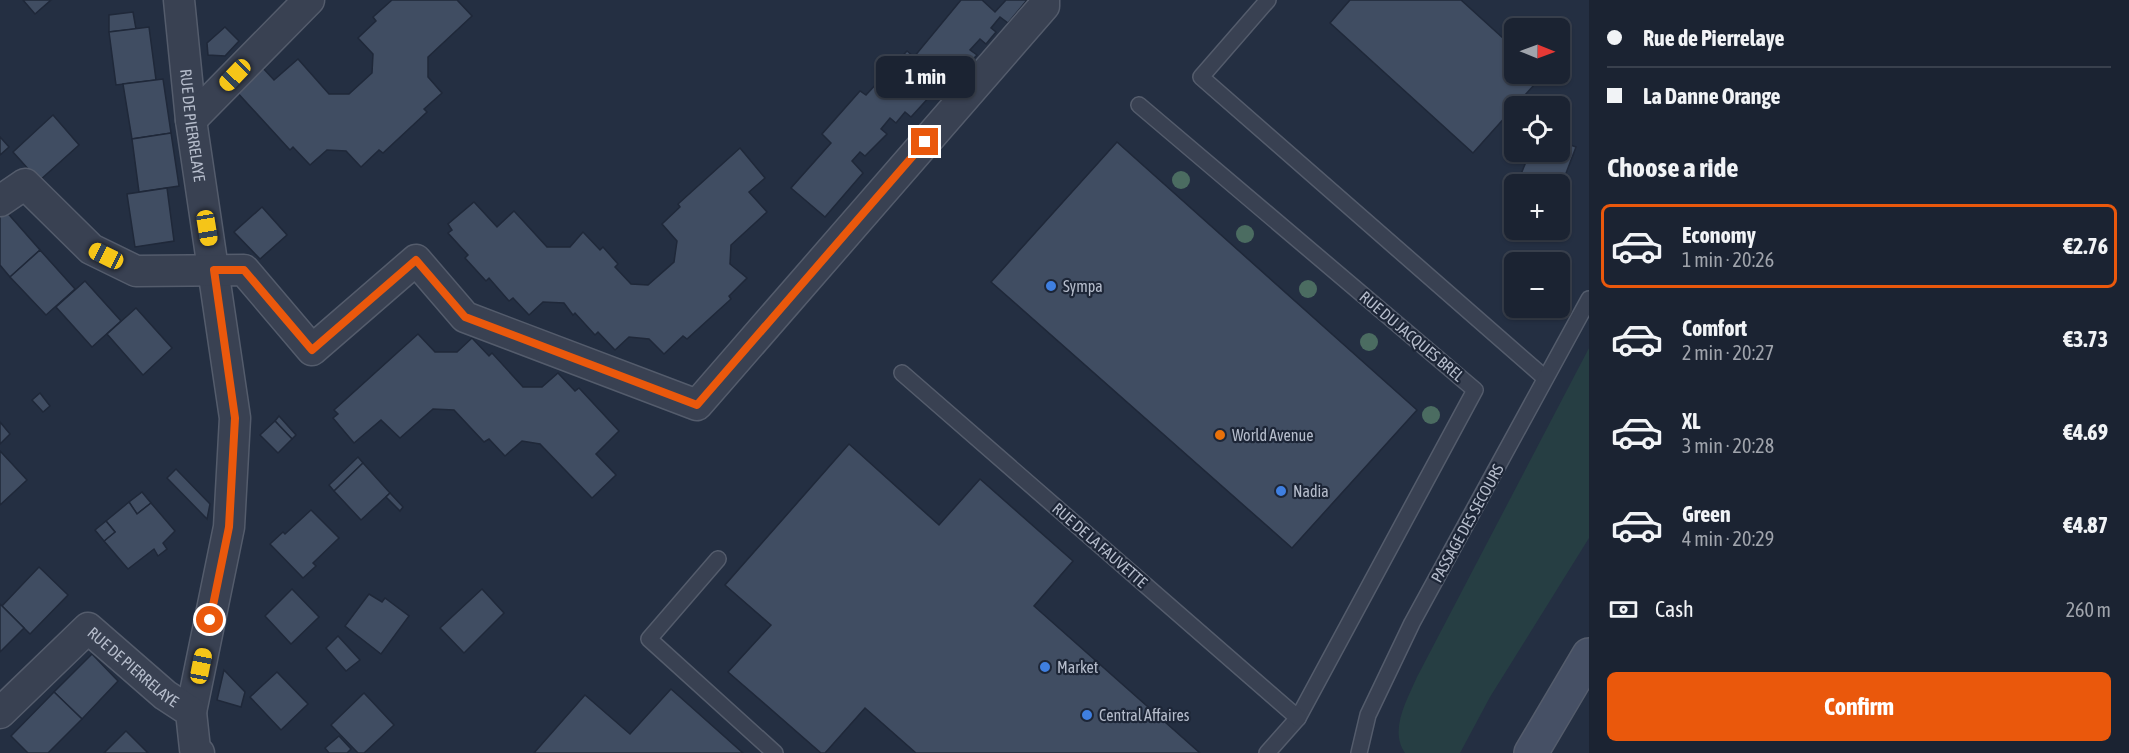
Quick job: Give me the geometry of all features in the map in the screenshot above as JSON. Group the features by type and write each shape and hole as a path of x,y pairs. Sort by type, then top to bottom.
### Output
{"main road":[{"path":"1531,753 1589,655"}],"street":[{"name":"RUE DE PIERRELAYE","path":"179,0 191,120 235,418 229,527 191,712 195,749 199,753"},
{"path":"191,120 309,0"},
{"path":"0,201 25,184 92,249 136,271 244,270 312,350 416,260 465,317 697,405 1044,6 1044,0"},
{"name":"RUE DE PIERRELAYE","path":"0,713 88,628 165,695 191,712"}],"lane":[{"path":"1268,0 1201,77 1545,378"},
{"name":"RUE DU JACQUES BREL","path":"1139,105 1475,390 1298,718 1267,753"},
{"name":"PASSAGE DES SECOURS","path":"1359,753 1368,716 1412,623 1589,299"},
{"name":"RUE DE LA FAUVETTE","path":"902,373 1298,718"},
{"path":"718,559 649,639 775,753"}],"green space":[{"path":"1589,348 1589,538 1490,697 1460,753 1405,753 1399,735 1399,725 1417,677"}],"building":[{"path":"23,0 51,0 35,14"},
{"path":"392,0 457,0 472,16 428,57 428,77 442,93 424,109 427,112 383,153 379,150 361,167 346,151 327,150 310,165 293,147 290,150 235,90 261,66 274,80 298,59 329,94 349,94 372,73 373,54 358,38 376,21 373,17"},
{"path":"961,0 982,0 995,12 1006,0 1027,0 1008,23 1000,17 991,28 996,32 986,44 980,39 970,50 977,55 947,87 935,78 926,89 932,94 911,117 905,112 896,123 890,118 881,129 887,134 865,156 860,152 852,161 863,173 825,217 791,188 831,143 822,134 860,91 866,95 907,51 914,57"},
{"path":"1350,0 1461,0 1504,39 1504,84 1535,84 1524,96 1504,96 1504,118 1473,153 1330,23"},
{"path":"133,12 136,29 109,32 109,15"},
{"path":"149,27 156,80 116,85 109,32"},
{"path":"225,27 239,41 225,56 208,55 207,43"},
{"path":"163,79 171,133 132,139 123,84"},
{"path":"53,115 79,145 39,181 13,152"},
{"path":"171,133 179,186 139,192 132,139"},
{"path":"0,137 9,147 0,155"},
{"path":"1117,142 1417,410 1292,548 991,282"},
{"path":"1570,145 1576,147 1566,174 1521,174 1526,162 1570,162"},
{"path":"740,148 765,178 749,192 767,212 731,245 730,264 747,278 729,296 731,299 687,339 683,336 664,354 649,339 629,337 615,350 598,332 595,335 575,313 573,315 564,303 543,302 529,315 513,298 509,301 489,278 486,281 465,258 468,255 448,233 452,230 448,224 474,202 497,227 514,211 547,247 570,247 583,232 600,250 603,247 618,264 615,267 631,284 648,285 674,262 677,241 662,224 680,207 678,204"},
{"path":"167,188 174,241 135,247 127,194"},
{"path":"262,207 287,235 260,259 234,232"},
{"path":"4,209 40,250 10,277 0,265 0,213"},
{"path":"40,250 75,289 46,315 10,277"},
{"path":"85,281 121,321 92,347 56,307"},
{"path":"136,308 172,348 143,375 107,334"},
{"path":"418,334 435,352 457,352 472,338 489,356 492,353 523,387 542,387 558,373 575,391 579,388 619,431 596,454 616,475 592,498 540,444 522,441 505,456 489,439 484,442 454,410 433,409 400,438 381,420 354,443 333,418 338,414 334,410"},
{"path":"40,393 50,406 43,412 32,400"},
{"path":"279,416 296,435 292,439 275,421"},
{"path":"275,421 292,439 278,453 260,435"},
{"path":"0,422 10,434 0,444"},
{"path":"849,444 939,525 980,479 1073,561 1034,606 1200,753 916,753 865,708 825,753 821,753 728,672 771,625 725,585"},
{"path":"0,451 27,480 0,505"},
{"path":"358,457 363,463 334,491 329,485"},
{"path":"363,463 390,493 361,520 334,491"},
{"path":"176,469 210,504 207,519 167,478"},
{"path":"142,492 151,503 137,514 129,502"},
{"path":"390,493 403,507 400,511 386,497"},
{"path":"129,502 137,514 151,503 175,531 163,543 167,549 158,556 154,549 128,569 104,541 115,532 106,521"},
{"path":"311,510 339,538 313,563 316,566 303,578 270,544 283,532 285,534"},
{"path":"106,521 115,532 104,541 95,530"},
{"path":"39,567 68,595 30,634 2,606"},
{"path":"292,589 319,617 291,644 265,616"},
{"path":"482,589 504,613 464,653 440,628"},
{"path":"369,594 382,602 385,598 409,616 381,654 345,626"},
{"path":"0,604 24,628 0,652"},
{"path":"338,636 360,660 346,671 326,648"},
{"path":"92,654 118,681 82,719 54,692"},
{"path":"224,670 245,692 241,707 217,700"},
{"path":"277,672 308,704 281,730 250,697"},
{"path":"671,689 743,753 534,753 585,695 630,734"},
{"path":"54,692 82,719 48,753 28,753 11,736"},
{"path":"364,693 394,725 364,753 358,753 331,725"},
{"path":"126,731 148,753 104,753"},
{"path":"339,736 351,749 347,753 329,753 325,748"}],"place":[{"name":"Sympa","path":"1051,286"},
{"name":"World Avenue","path":"1220,435"},
{"name":"Nadia","path":"1281,491"},
{"name":"Market","path":"1045,667"},
{"name":"Central Affaires","path":"1087,715"}],"route":[{"path":"210,620 229,527 235,418 221,336 214,270 244,270 312,350 416,260 465,317 697,405 925,142"}]}
